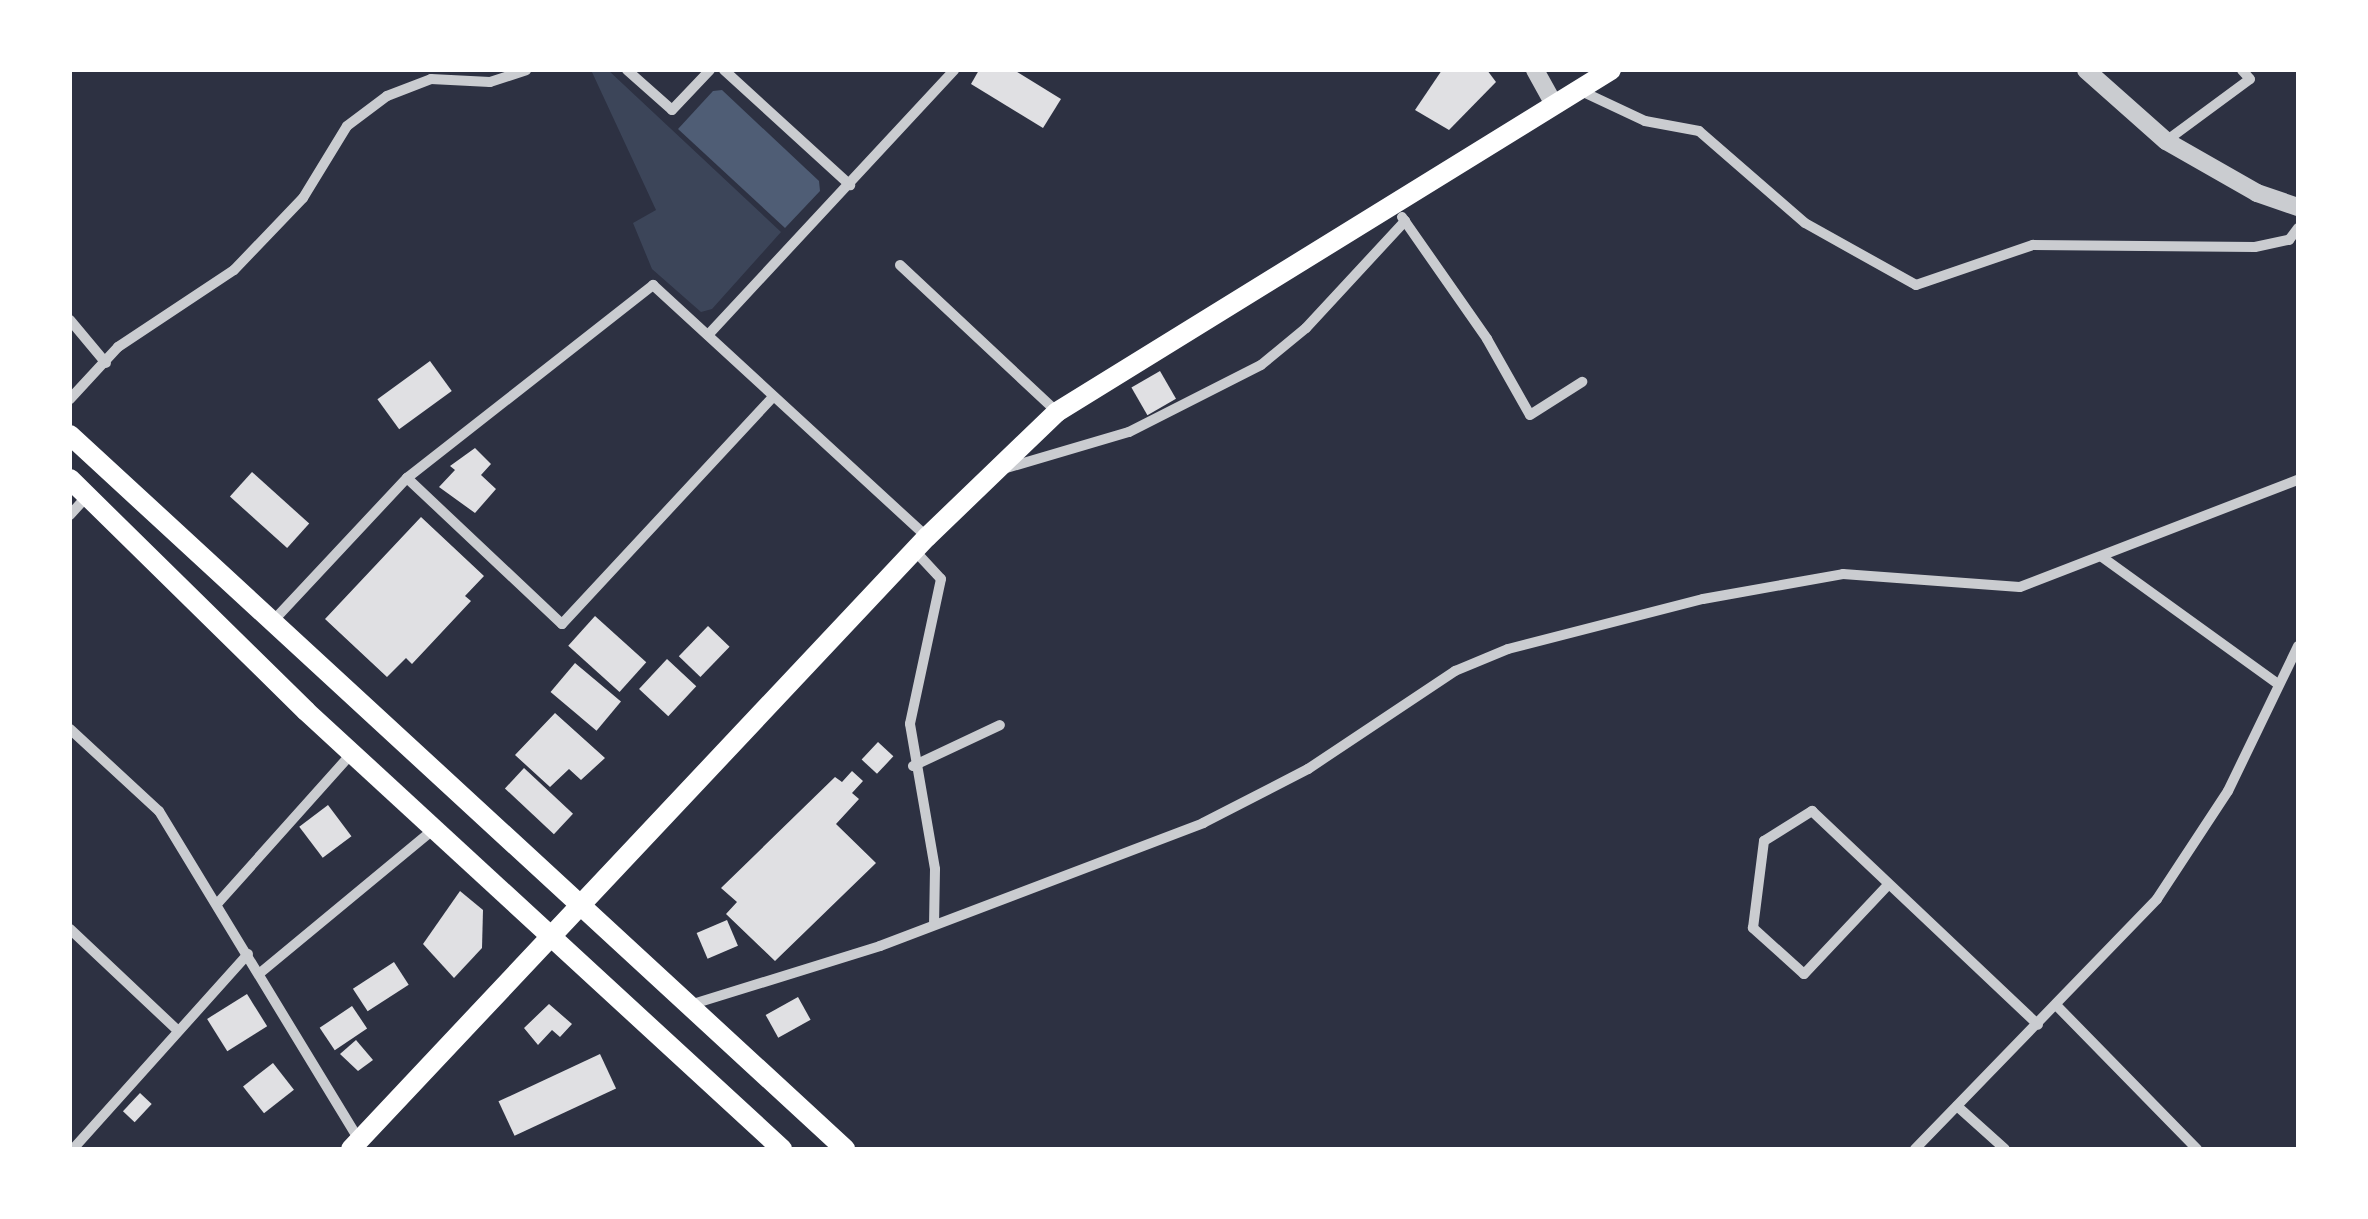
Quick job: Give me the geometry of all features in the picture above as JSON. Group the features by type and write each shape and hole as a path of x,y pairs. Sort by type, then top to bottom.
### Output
{"main road":[{"path":"358,1146 921,544 1057,412 1399,212 1554,104 1611,70"},
{"path":"70,434 693,1004 845,1149"},
{"path":"70,479 352,754 782,1149"}],"street":[{"path":"70,398 118,347 234,270 303,198 346,126 387,96 431,79 490,82 526,70"},
{"path":"627,70 672,110 710,70"},
{"path":"724,70 850,186"},
{"path":"708,335 954,70"},
{"path":"1535,70 1554,104"},
{"path":"2086,70 2166,141 2257,193 2298,207"},
{"path":"2166,141 2250,79 2242,70"},
{"path":"1578,89 1645,121 1699,132 1804,223 1916,285 2033,245 2255,248 2289,240 2298,228"},
{"path":"992,472 1129,432 1261,365 1306,328 1399,212 1487,339 1530,415 1582,382"},
{"path":"900,265 1057,412"},
{"path":"274,620 407,478 652,286 773,397 921,544 941,580 913,699 914,766 935,869 934,924"},
{"path":"70,320 106,363"},
{"path":"407,478 562,624 773,397"},
{"path":"693,1004 934,924 1203,824 1308,769 1456,671 1565,631 1843,574 2020,587 2298,480"},
{"path":"70,515 88,496"},
{"path":"2102,556 2278,684"},
{"path":"1916,1149 2057,1006 2192,852 2298,646"},
{"path":"914,766 1000,725"},
{"path":"70,729 159,811 260,973 358,1146"},
{"path":"217,904 352,754"},
{"path":"1887,886 1804,974 1753,928 1764,841 1812,812 2038,1026"},
{"path":"260,973 434,830"},
{"path":"70,929 176,1029"},
{"path":"73,1149 176,1029 248,954"},
{"path":"2057,1006 2196,1149"},
{"path":"1957,1106 2005,1149"}],"shaded area":[{"path":"591,70 608,70 781,232 712,309 701,312 652,269 633,223 656,210"},
{"path":"722,90 819,181 820,191 785,228 678,129 713,91"}],"building":[{"path":"979,70 1014,70 1061,99 1043,128 971,84"},
{"path":"1442,70 1487,70 1496,82 1449,130 1415,110"},
{"path":"430,361 452,391 399,429 377,399"},
{"path":"1160,371 1176,399 1147,415 1131,388"},
{"path":"475,448 491,464 481,475 496,489 475,513 439,487 455,470 450,466"},
{"path":"252,472 309,524 287,548 230,497"},
{"path":"421,517 484,576 465,596 471,601 412,664 406,658 387,677 325,619"},
{"path":"595,616 646,662 620,692 568,646"},
{"path":"708,626 730,647 700,677 679,656"},
{"path":"667,659 696,686 668,716 639,689"},
{"path":"575,663 621,702 597,731 551,692"},
{"path":"555,713 605,758 581,780 569,769 550,787 515,755"},
{"path":"878,742 893,756 877,774 862,760"},
{"path":"524,768 573,814 554,834 505,788"},
{"path":"852,771 863,781 852,793 859,799 836,824 876,863 775,961 726,914 737,902 721,888 835,777 842,782"},
{"path":"328,805 351,836 323,858 299,827"},
{"path":"460,891 483,910 482,948 454,978 423,944"},
{"path":"727,920 738,946 708,959 697,933"},
{"path":"394,962 409,985 368,1011 353,989"},
{"path":"247,994 267,1026 227,1051 207,1019"},
{"path":"798,997 811,1020 778,1038 766,1015"},
{"path":"549,1004 572,1024 560,1037 552,1030 538,1045 524,1028"},
{"path":"352,1006 367,1028 335,1050 320,1028"},
{"path":"356,1040 373,1060 358,1071 340,1054"},
{"path":"600,1054 616,1088 515,1136 498,1101"},
{"path":"273,1063 294,1090 264,1113 243,1086"},
{"path":"140,1093 152,1104 135,1122 123,1111"}]}
